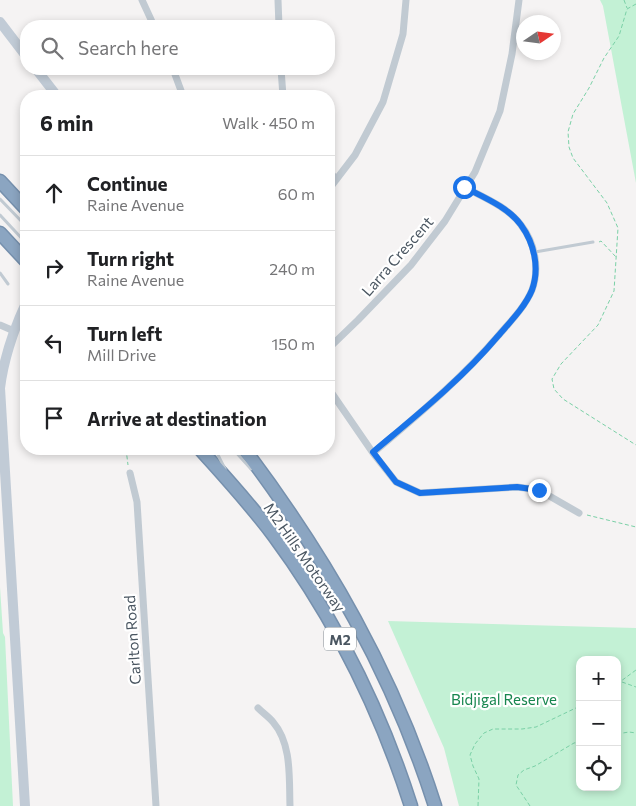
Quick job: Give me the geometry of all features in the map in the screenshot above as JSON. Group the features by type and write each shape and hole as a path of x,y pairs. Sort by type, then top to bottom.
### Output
{"highway":[{"path":"0,181 20,203"},
{"path":"0,232 20,254"},
{"name":"M2 Hills Motorway","path":"205,455 274,535 339,636 373,705 411,806"},
{"name":"M2 Hills Motorway","path":"248,455 292,514 334,580 359,624 405,722 435,806"}],"main road":[{"path":"0,22 20,48"},
{"path":"41,75 52,90"},
{"path":"20,317 5,356 0,388 26,806"}],"street":[{"path":"142,0 151,20"},
{"path":"278,0 279,20"},
{"path":"336,180 356,155 383,102 403,34 406,0"},
{"name":"Larra Crescent","path":"335,342 412,265 441,226 475,172 500,111 512,54 520,0"},
{"path":"175,75 181,90"},
{"path":"281,75 283,90"},
{"path":"373,452 457,381 476,362 510,322 532,290 535,272 534,252 529,237 520,222 464,187"},
{"path":"0,325 14,331"},
{"path":"0,380 0,388"},
{"path":"335,398 396,482 420,493 517,487 539,490 579,513"},
{"name":"Carlton Road","path":"130,473 137,502 156,806"},
{"path":"258,708 273,721 282,737 287,757 290,806"}],"lane":[{"path":"0,199 20,220"},
{"path":"0,215 20,237"},
{"path":"534,252 593,242"},
{"path":"0,273 8,284"},
{"name":"M2","path":"218,455 236,489"},
{"name":"M2","path":"238,455 292,514"}],"path":[{"path":"624,0 627,9"},
{"path":"593,242 601,241 616,257"},
{"path":"126,455 130,473"},
{"path":"579,513 636,527"},
{"path":"621,681 636,670"},
{"path":"621,681 636,687"},
{"path":"478,806 479,779 470,755 475,744 484,733 493,730 536,727 576,708"},
{"path":"621,733 636,733"},
{"path":"530,806 516,785 518,775 576,743"}],"green space":[{"path":"600,0 636,0 636,183 603,6"},
{"path":"0,587 3,633 5,637 13,806 0,806"},
{"name":"Bidjigal Reserve","path":"388,621 636,628 636,806 459,806 444,748"}],"route":[{"path":"464,187 505,210 520,222 529,237 536,263 532,290 510,322 463,376 373,452 396,482 420,493 517,487 539,490"}]}
